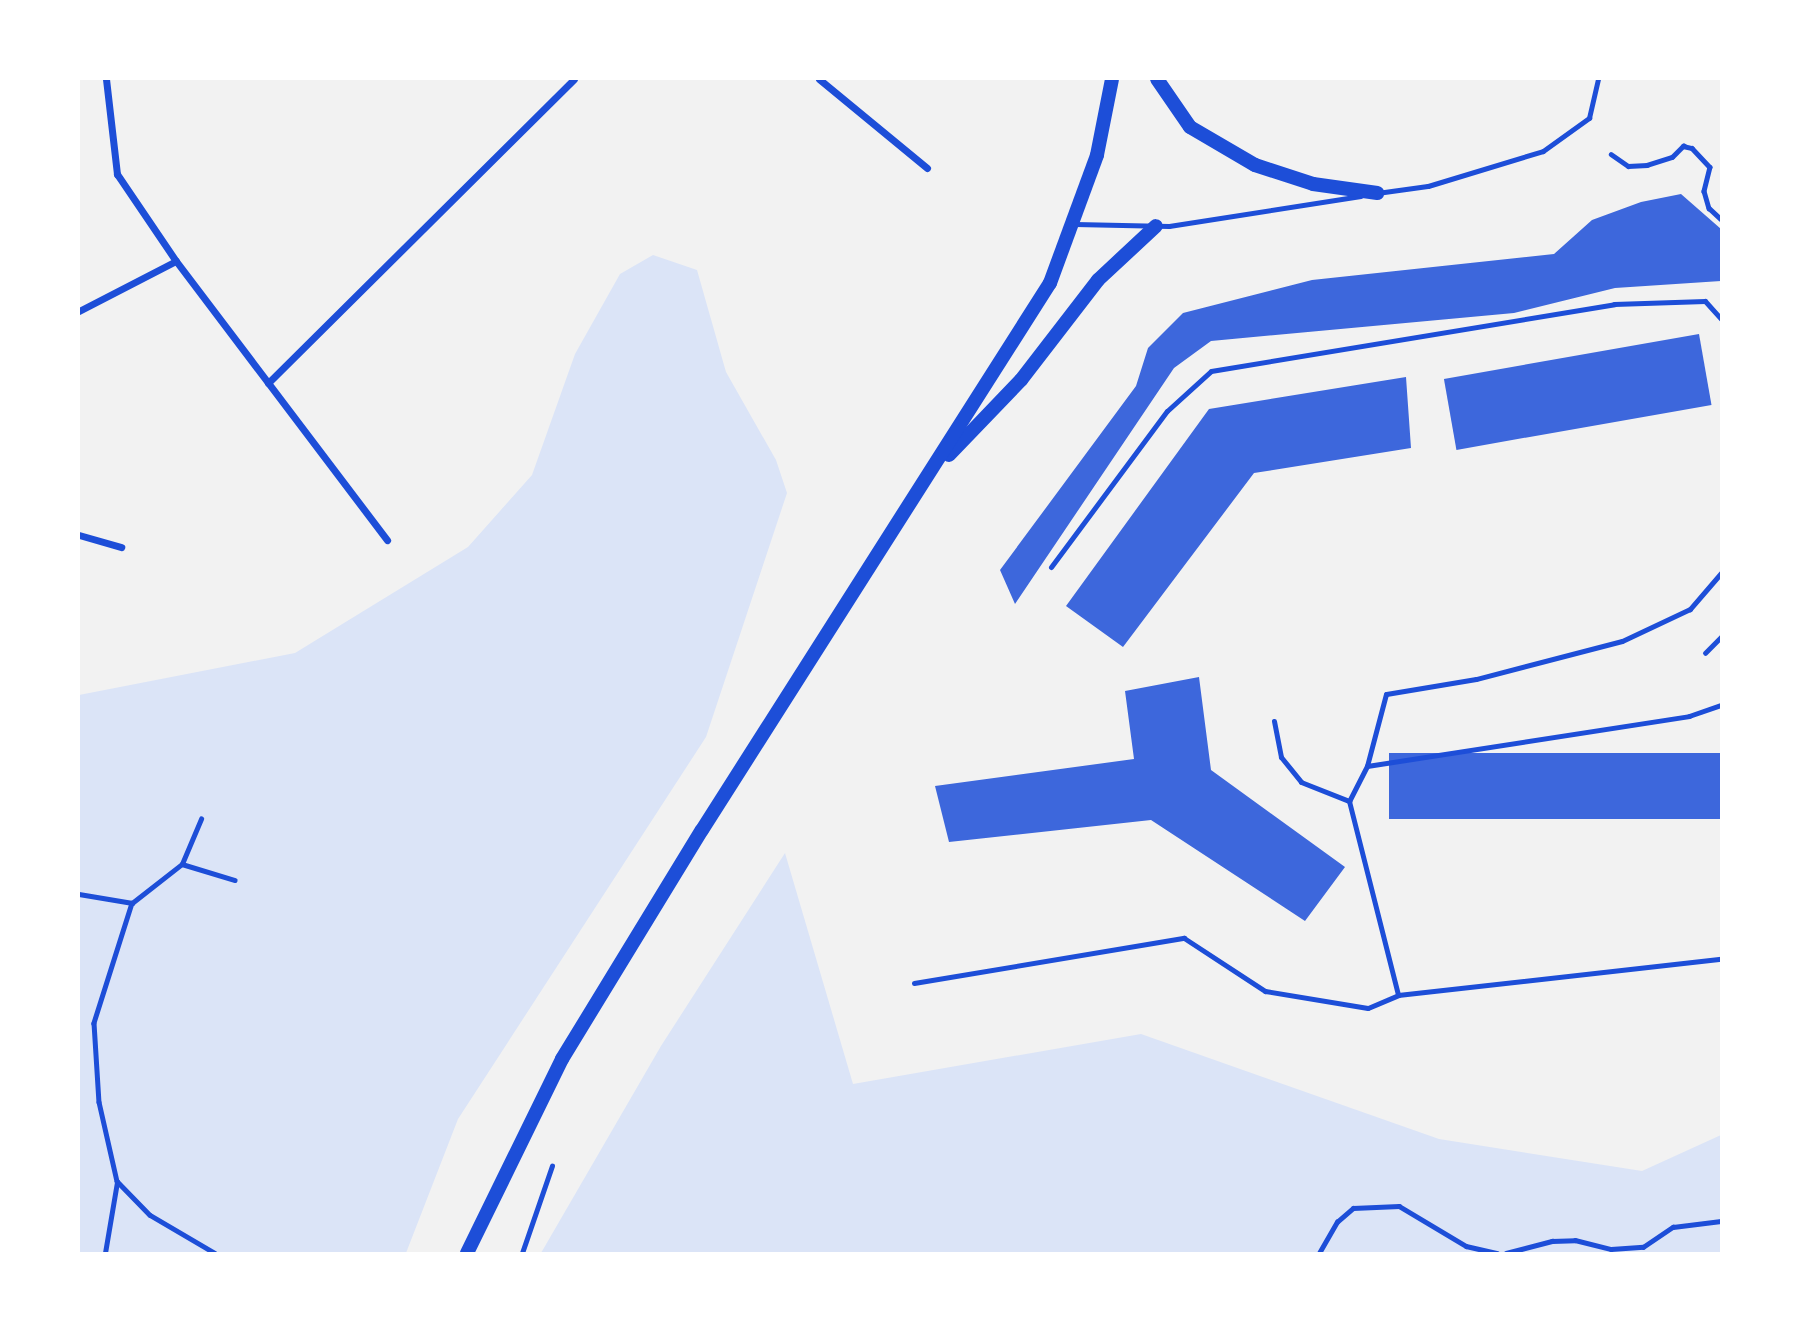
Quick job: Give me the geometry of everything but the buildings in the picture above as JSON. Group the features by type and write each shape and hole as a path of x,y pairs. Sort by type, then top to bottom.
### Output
{"main road":[{"path":"467,1253 562,1059 1050,283 1097,155 1112,79"},
{"path":"1157,79 1189,127 1255,165 1313,184 1377,193"},
{"path":"926,479 1020,380 1098,280 1156,226"}],"street":[{"path":"106,79 117,174 176,261 387,540"},
{"path":"268,383 573,79"},
{"path":"818,79 927,168"},
{"path":"79,311 176,261"},
{"path":"79,535 121,547"}],"lane":[{"path":"1072,224 1156,226 1428,186 1544,151 1590,118 1598,79"},
{"path":"1051,566 1167,411 1211,371 1614,304 1705,301 1721,319"},
{"path":"1398,995 1349,801 1367,766 1386,694 1476,679 1622,641 1690,609 1721,573"},
{"path":"1367,766 1689,716 1721,705"},
{"path":"1274,720 1281,757 1301,782 1349,801"},
{"path":"914,983 1184,938 1265,991 1368,1008 1398,995 1721,959"}],"path":[{"path":"1611,154 1628,166 1647,165 1672,157 1683,146 1692,148 1710,167 1704,191 1709,208 1721,219"},
{"path":"1705,653 1721,637"},
{"path":"105,1253 117,1181 99,1102 94,1023 132,902 182,864 201,819"},
{"path":"182,864 235,880"},
{"path":"79,894 132,902"},
{"path":"522,1253 552,1166"},
{"path":"117,1181 150,1215 215,1253"},
{"path":"1319,1253 1337,1223 1353,1208 1399,1206 1466,1246 1497,1253"},
{"path":"1506,1253 1552,1241 1575,1240 1611,1249 1643,1247 1673,1227 1721,1221"}],"shaded area":[{"path":"653,255 697,270 726,372 776,460 787,493 706,737 458,1119 406,1253 79,1253 79,695 295,653 468,547 532,475 575,354 620,274"},
{"path":"785,853 853,1084 1141,1034 1439,1139 1642,1171 1721,1135 1721,1253 541,1253 661,1046"}]}
